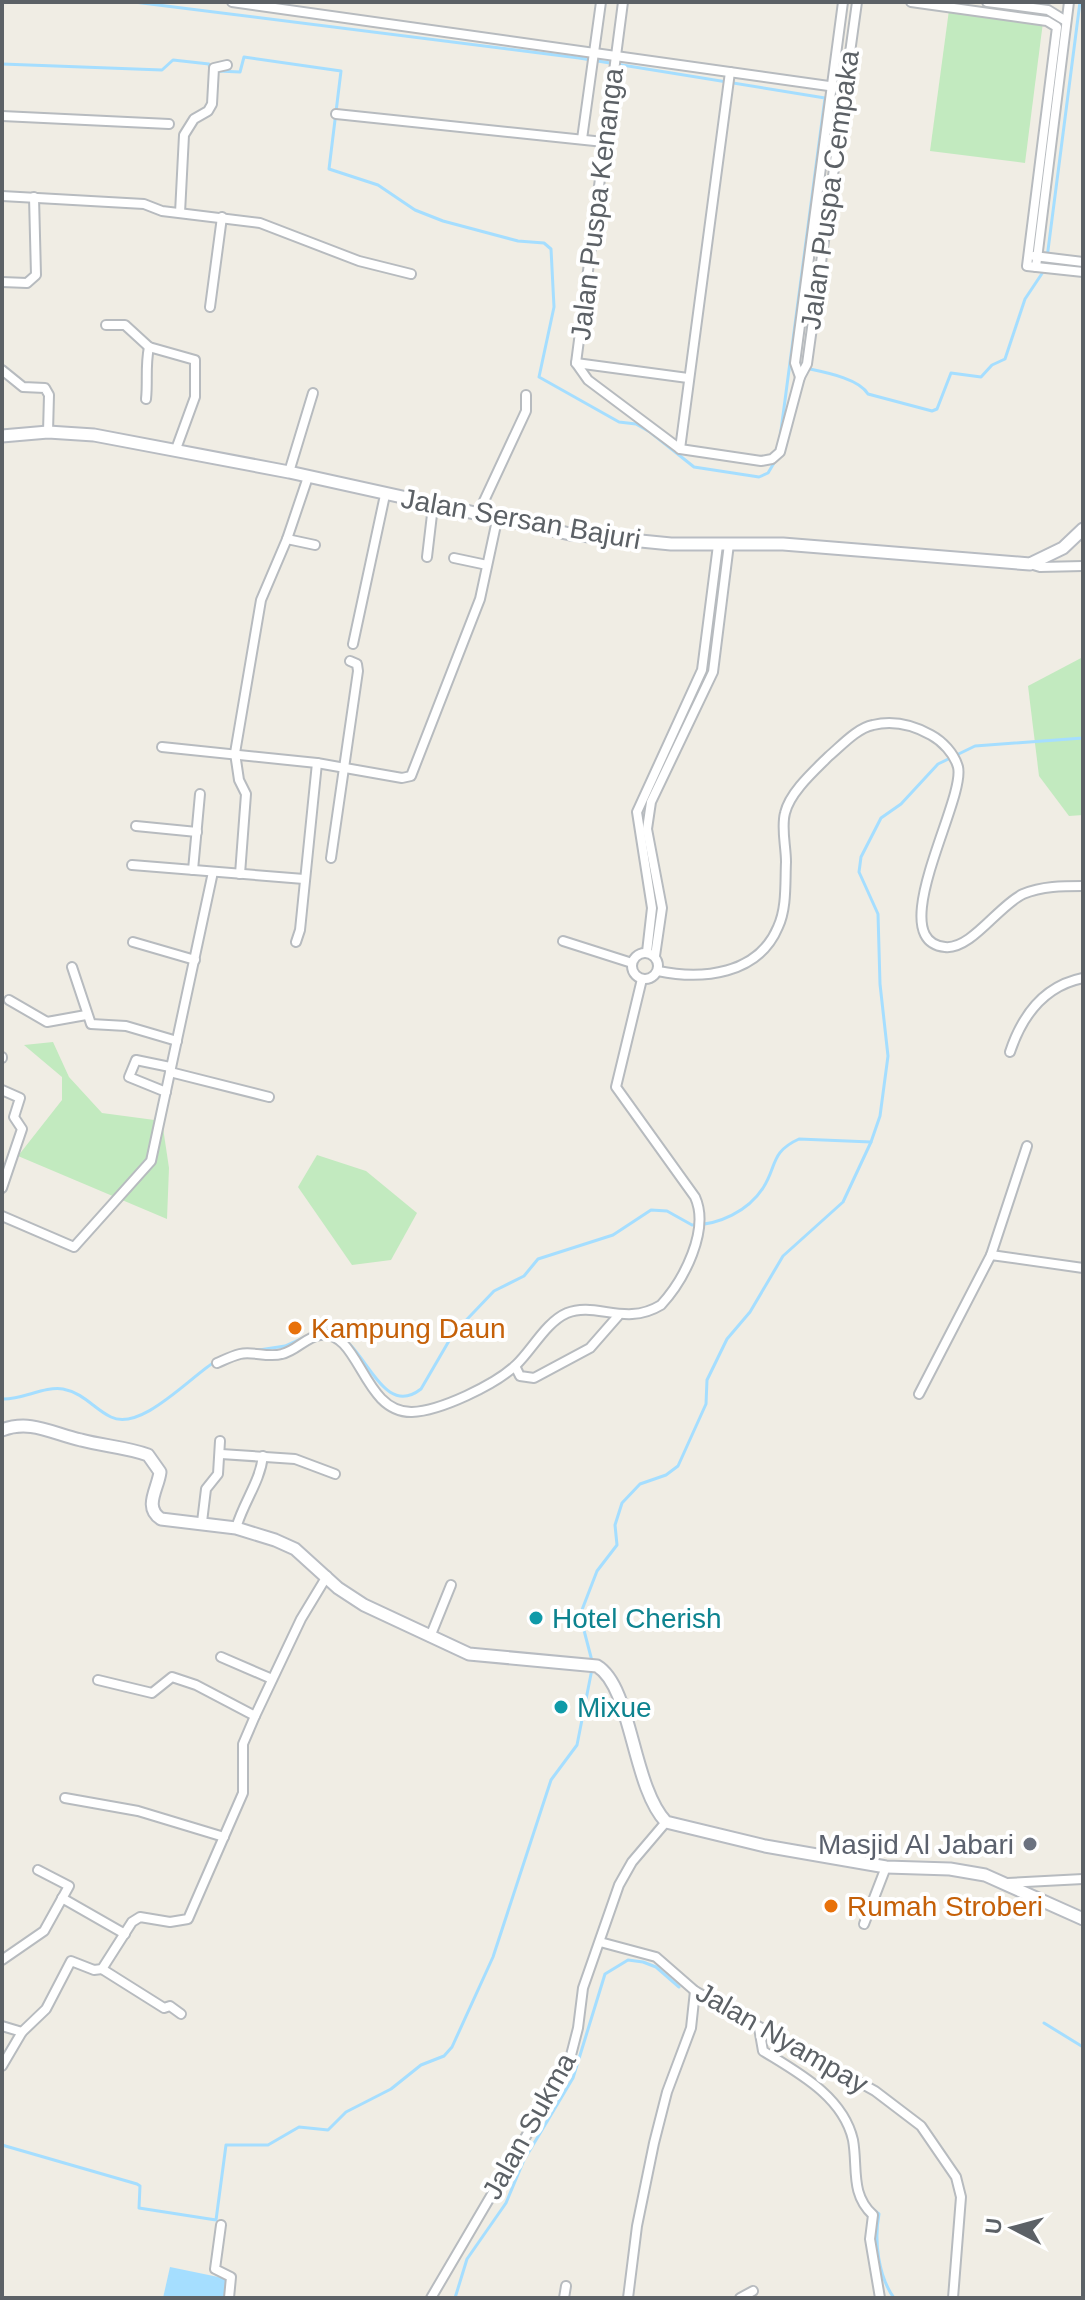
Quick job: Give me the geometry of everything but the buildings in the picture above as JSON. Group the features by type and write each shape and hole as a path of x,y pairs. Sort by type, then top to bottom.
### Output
{"street":[{"path":"232,2 843,88"},
{"name":"Jalan Puspa Kenanga","path":"582,139 601,2"},
{"name":"Jalan Puspa Kenanga","path":"623,2 576,363 583,376 680,449 761,461 777,456"},
{"name":"Jalan Puspa Cempaka","path":"800,377 795,363 843,2"},
{"name":"Jalan Puspa Cempaka","path":"777,456 800,377 807,364 857,2"},
{"path":"911,2 1047,21 1057,27 1033,256"},
{"path":"987,2 1048,10 1066,21"},
{"path":"1069,2 1033,256 1027,266 1083,272"},
{"path":"1047,21 1048,10"},
{"path":"180,213 184,135 194,119 208,111 212,104 214,68 227,65"},
{"path":"680,449 730,72"},
{"path":"336,114 604,142"},
{"path":"2,116 169,124"},
{"path":"2,196 144,204 180,213 260,223 359,261 411,274"},
{"path":"2,282 27,283 36,275 34,197"},
{"path":"210,307 222,217"},
{"path":"1033,256 1083,262"},
{"path":"806,275 819,277"},
{"path":"106,325 125,325 149,347 195,360 195,397 176,449"},
{"path":"146,399 148,383 144,375 149,347"},
{"path":"576,363 688,378"},
{"path":"795,363 807,364"},
{"path":"2,370 23,387 45,388 49,395 48,432"},
{"path":"289,472 313,393"},
{"path":"477,516 526,411 526,395"},
{"name":"Jalan Sersan Bajuri","path":"2,436 48,432 94,435 289,472 477,516 606,538 783,544 1030,564"},
{"path":"240,874 246,794 239,780 235,753 261,600 287,539 308,477"},
{"path":"353,644 385,495"},
{"path":"427,557 433,506"},
{"path":"162,747 342,766 402,778 413,774 461,654 497,520"},
{"path":"1030,564 1063,548 1083,529"},
{"path":"287,539 315,545"},
{"path":"658,971 651,954 652,908 636,818 641,797 702,670 724,544"},
{"path":"651,954 662,908 646,819 713,672 724,544"},
{"path":"454,558 487,565"},
{"path":"1030,564 1040,567 1083,566"},
{"path":"331,858 358,671 357,664 350,661"},
{"path":"658,971 700,976 723,973 758,954 777,930 783,913 786,809 812,773 846,741 871,725 908,724 935,737 951,753 958,766 959,784 930,868 919,918 922,932 931,942 946,948 964,943 1010,902 1025,894 1050,887 1083,886"},
{"path":"659,760 669,766"},
{"path":"296,942 317,763"},
{"path":"193,870 200,794"},
{"path":"136,826 197,832"},
{"path":"132,865 304,879"},
{"path":"2,1216 74,1247 151,1161 213,872"},
{"path":"563,941 632,963"},
{"path":"133,942 195,960"},
{"path":"651,954 638,955 632,963 634,973 642,979 651,978 658,971"},
{"path":"72,967 86,1015 92,1025 126,1026 177,1041"},
{"path":"1010,1052 1022,1021 1038,1001 1064,983 1083,978"},
{"path":"217,1363 241,1354 285,1354 317,1336 328,1335 347,1348 374,1393 396,1409 413,1412 471,1393 515,1366 566,1313 591,1311 618,1316 634,1315 661,1305 692,1250 701,1222 695,1197 616,1087 642,979"},
{"path":"9,1000 47,1022 86,1015"},
{"path":"166,1092 129,1077 136,1060 269,1097"},
{"path":"2,1090 20,1098 14,1117 22,1129 2,1188"},
{"path":"919,1394 991,1255 1027,1146"},
{"path":"991,1255 1083,1268"},
{"path":"515,1366 520,1376 534,1378 590,1348 618,1316"},
{"path":"2,1430 21,1425 43,1427 77,1440 148,1455 160,1472 151,1503 154,1514 161,1519 236,1528 295,1549 338,1588 364,1605 469,1654 591,1666 613,1679 641,1774 666,1822 765,1846 886,1867 950,1869 985,1875 1083,1919"},
{"path":"202,1522 205,1494 218,1474 220,1441"},
{"path":"221,1454 295,1459 335,1474"},
{"path":"236,1528 250,1489 261,1472 263,1456"},
{"path":"102,1969 140,1917 170,1922 188,1919 243,1793 243,1744 272,1679 327,1576"},
{"path":"430,1637 451,1585"},
{"path":"221,1657 272,1679"},
{"path":"98,1680 152,1693 172,1677 196,1685 255,1716"},
{"path":"65,1798 138,1811 224,1837"},
{"path":"600,1942 619,1885 632,1862 666,1822"},
{"path":"864,1924 886,1867"},
{"path":"2,1960 44,1931 69,1886 38,1870"},
{"path":"1006,1883 1083,1879"},
{"path":"62,1898 125,1934"},
{"name":"Jalan Nyampay","path":"600,1942 656,1957 695,1991 885,2098 936,2143 956,2177 961,2197 953,2298"},
{"name":"Jalan Sukma","path":"431,2298 569,2063 578,2028 583,1988 600,1942"},
{"path":"2,2066 22,2032 46,2009 71,1961 94,1970 102,1969 164,2008 170,2006 181,2014"},
{"path":"628,2298 637,2226 654,2143 667,2092 691,2028 695,1991"},
{"path":"2,2026 22,2032"},
{"path":"759,2028 763,2051 810,2080 843,2117 851,2133 855,2185 864,2207 873,2215 870,2239 880,2298"},
{"path":"221,2225 215,2269 231,2277 229,2298"},
{"path":"564,2298 566,2286"},
{"path":"740,2298 753,2291"}],"green space":[{"path":"949,10 1043,22 1025,163 930,151"},
{"path":"1083,657 1083,815 1069,816 1039,776 1028,686"},
{"path":"53,1042 69,1077 102,1113 162,1121 169,1168 167,1219 18,1156 62,1100 62,1077 24,1045"},
{"path":"317,1155 366,1171 417,1213 391,1260 352,1265 298,1187"}],"water":[{"path":"170,2267 228,2279 225,2298 163,2298"}],"waterway":[{"path":"134,2 579,58 825,98 780,438"},
{"path":"1047,258 1080,2"},
{"path":"218,71 240,72 244,57 341,71 329,169 378,185 415,210 443,221 518,241 544,243 551,249 554,307 539,377 619,422 636,424 650,432 694,467 759,477 768,473 777,458"},
{"path":"2,64 162,70 173,60 209,64 210,71"},
{"path":"805,368 849,380 868,394 932,411 937,409 951,373 981,377 992,365 1005,359 1025,299 1045,269"},
{"path":"592,1661 580,1615 597,1571 617,1545 615,1525 622,1503 640,1484 666,1475 678,1466 706,1404 707,1380 727,1339 750,1312 783,1256 843,1202 880,1116 888,1056 880,984 878,914 859,872 861,857 881,818 901,804 938,764 975,746 1083,738"},
{"path":"333,1333 355,1350 384,1388 395,1395 407,1396 421,1389 453,1334 494,1291 524,1276 538,1259 613,1235 651,1210 667,1211 692,1225 732,1215 757,1196 783,1149 799,1139 871,1142"},
{"path":"226,1355 285,1346 307,1336"},
{"path":"2,1399 48,1389 63,1389 77,1394 105,1414 123,1420 151,1410 216,1361"},
{"path":"2,2145 137,2184 140,2186 139,2208 216,2220 226,2145 268,2145 299,2127 328,2130 346,2112 391,2089 421,2065 444,2056 452,2047 493,1957 551,1780 577,1745 592,1669"},
{"path":"455,2298 467,2259 506,2203 524,2160 573,2078 605,1974 628,1960 643,1962 656,1967 679,1987"},
{"path":"704,2002 724,2017 751,2030"},
{"path":"1044,2023 1083,2047"},
{"path":"874,2210 879,2214 877,2246 881,2269 894,2298"}],"place":[{"name":"Kampung Daun","path":"295,1328"},
{"name":"Hotel Cherish","path":"536,1618"},
{"name":"Mixue","path":"561,1707"},
{"name":"Masjid Al Jabari","path":"1030,1844"},
{"name":"Rumah Stroberi","path":"831,1906"}]}
